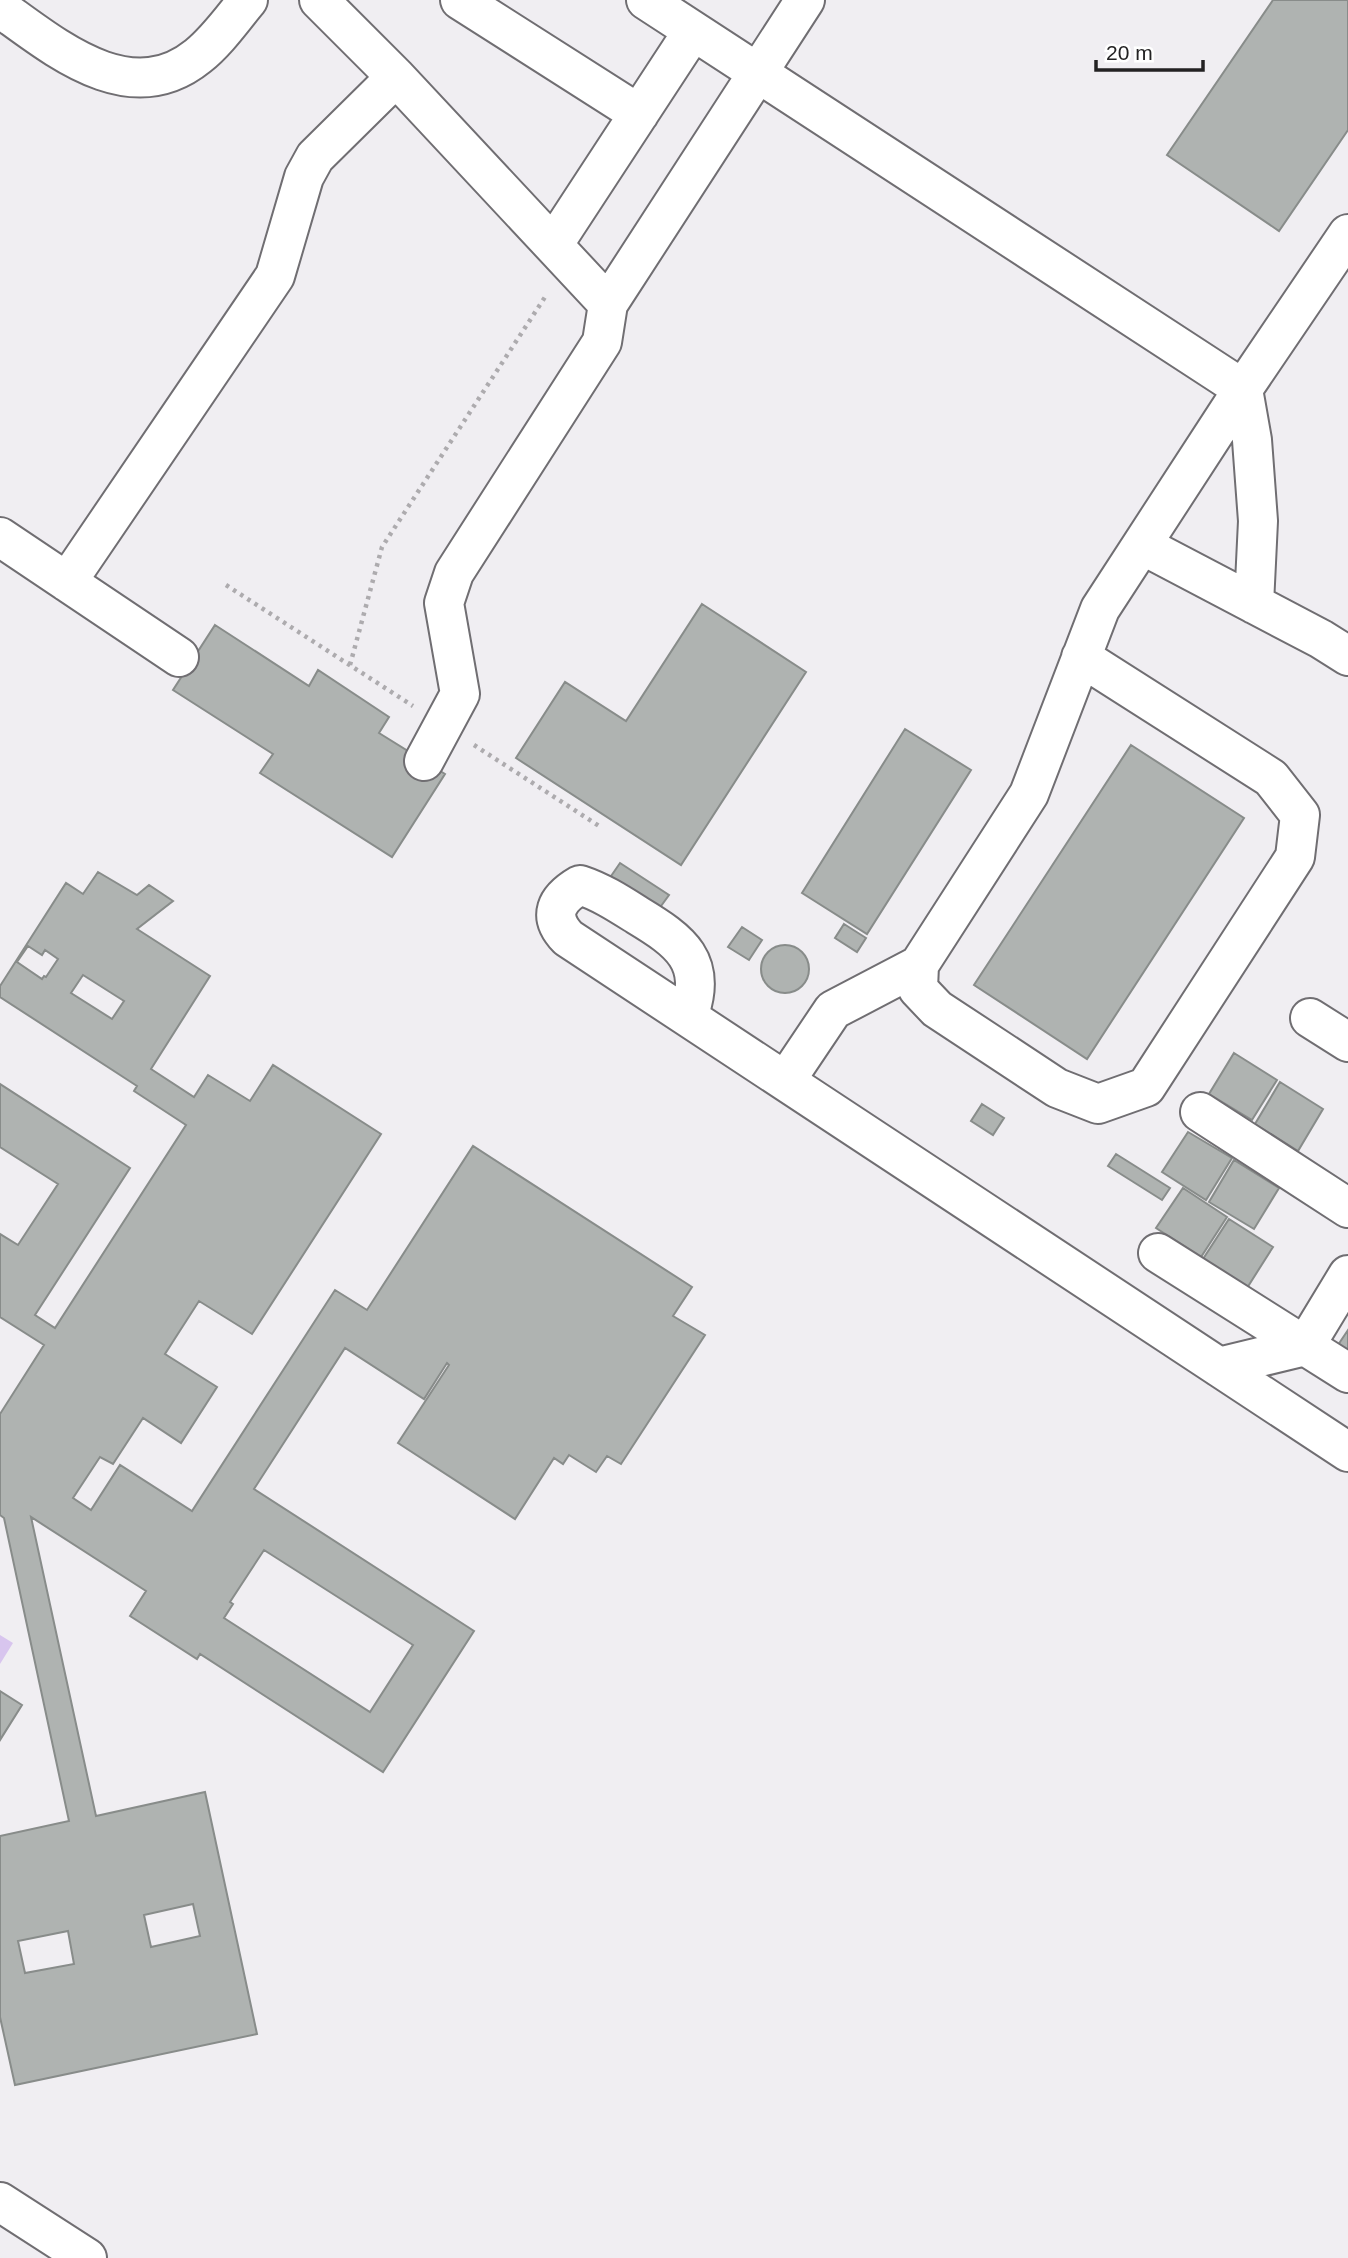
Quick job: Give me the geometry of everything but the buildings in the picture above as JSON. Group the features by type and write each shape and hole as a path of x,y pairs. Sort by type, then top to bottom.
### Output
{"lane":[{"path":"0,8 69,56 113,75 139,78 179,69 198,56 248,0"},
{"path":"460,0 639,114"},
{"path":"646,0 1243,389 1252,440 1258,521 1254,604"},
{"path":"424,761 460,694 444,603 454,573 602,342 608,304 805,0"},
{"path":"330,4 608,304"},
{"path":"561,253 639,114 693,30"},
{"path":"67,582 275,276 304,177 315,158 396,77"},
{"path":"786,1080 833,1010 919,965 1029,794 1100,609 1348,234"},
{"path":"0,537 179,657"},
{"path":"1142,545 1348,656"},
{"path":"919,965 918,989 937,1009 1057,1088 1098,1104 1146,1087 1295,857 1300,815 1271,778 1082,657"},
{"path":"688,1017 1348,1452"},
{"path":"1310,1017 1348,1042"},
{"path":"1200,1112 1348,1208"},
{"path":"1158,1253 1348,1373"},
{"path":"1219,1367 1305,1346 1348,1275"},
{"path":"0,2202 87,2258"}],"path":[{"path":"350,665 382,547 561,253"}],"shaded area":[{"path":"0,1635 13,1643 0,1664"}]}
